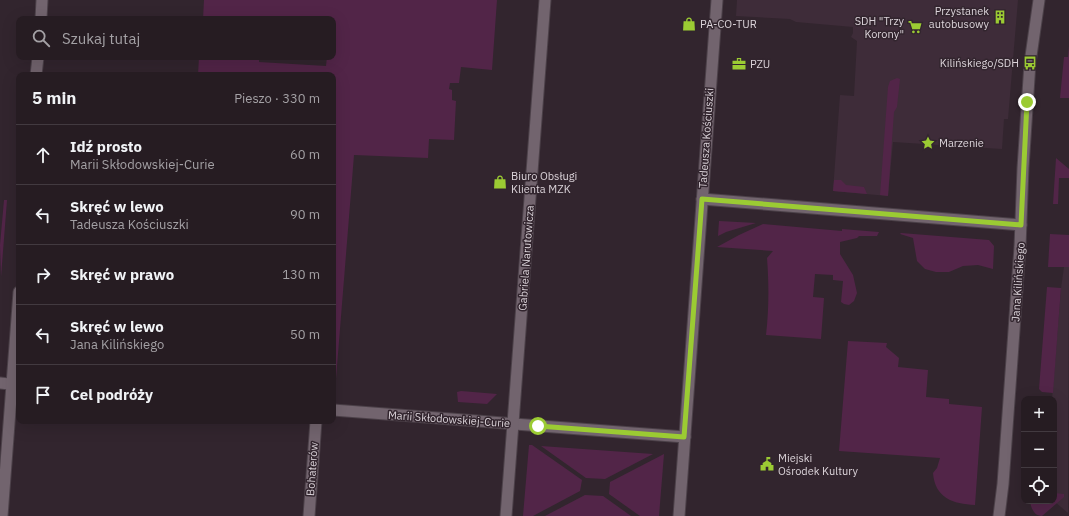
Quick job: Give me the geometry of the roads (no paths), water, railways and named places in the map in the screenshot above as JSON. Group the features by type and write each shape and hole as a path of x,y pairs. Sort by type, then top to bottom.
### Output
{"street":[{"path":"41,16 42,0"},
{"name":"Gabriela Narutowicza","path":"506,516 545,0"},
{"name":"Tadeusza Kościuszki","path":"679,516 717,0"},
{"name":"Jana Kilińskiego","path":"999,516 1003,484 1021,225 1030,63 1039,0"},
{"path":"36,72 38,60"},
{"path":"702,199 1021,225"},
{"path":"2,516 16,361"},
{"path":"0,383 15,384"},
{"name":"Marii Skłodowskiej-Curie","path":"336,410 684,437"},
{"name":"Bohaterów","path":"309,516 316,424"}],"place":[{"name":"Przystanek autobusowy","path":"1000,17"},
{"name":"PA-CO-TUR","path":"689,24"},
{"name":"SDH \"Trzy Korony\"","path":"915,27"},
{"name":"Kilińskiego/SDH","path":"1030,63"},
{"name":"PZU","path":"739,64"},
{"name":"Marzenie","path":"928,143"},
{"name":"Biuro Obsługi Klienta MZK","path":"500,182"},
{"name":"Miejski Ośrodek Kultury","path":"767,464"}]}
